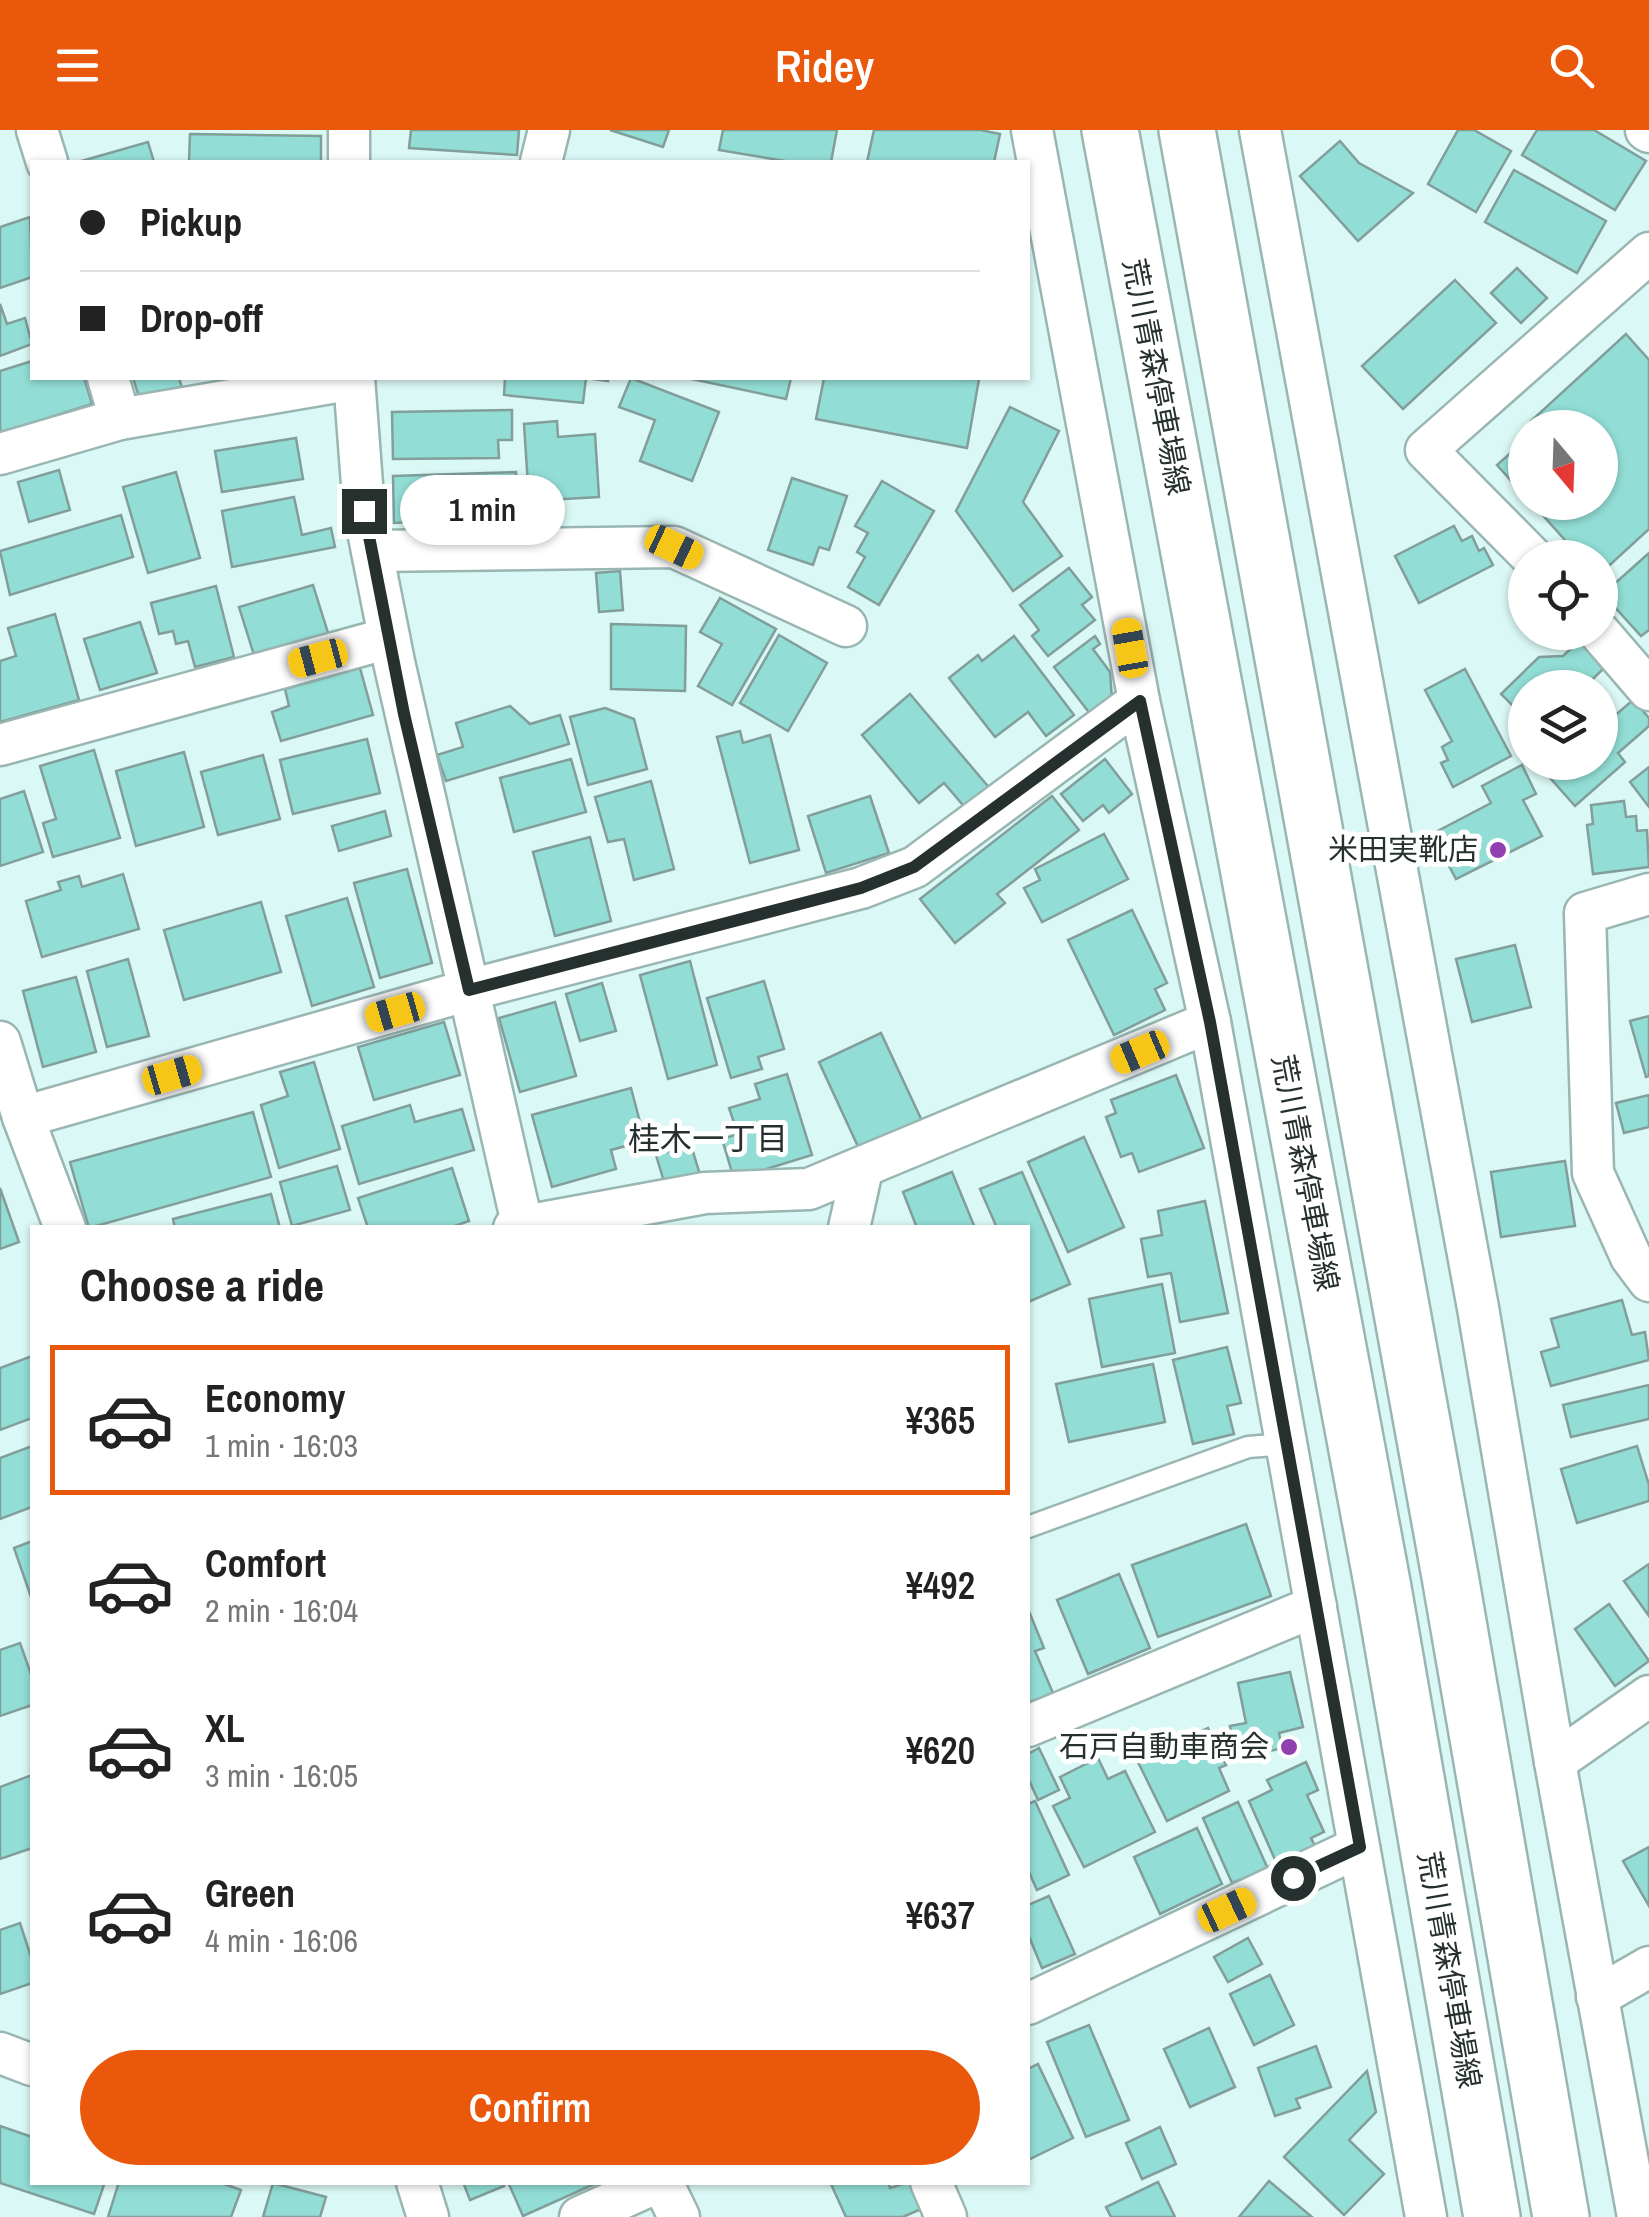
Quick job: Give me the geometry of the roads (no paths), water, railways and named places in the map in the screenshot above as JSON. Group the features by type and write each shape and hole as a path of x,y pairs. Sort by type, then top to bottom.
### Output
{"main road":[{"name":"荒川青森停車場線","path":"1110,130 1383,1588 1492,2217"},
{"path":"1187,130 1450,1576 1562,2217"}],"street":[{"path":"38,130 46,160"},
{"path":"349,130 349,160"},
{"path":"542,160 550,130"},
{"path":"1032,130 1034,180 1210,1022 1423,2200 1393,2217"},
{"path":"1260,130 1478,1308 1638,2217"},
{"path":"1515,540 1426,450 1649,253"},
{"path":"109,380 120,419"},
{"path":"0,454 120,419 343,380"},
{"path":"354,380 364,511 389,638 521,1225"},
{"path":"372,551 674,547 846,626"},
{"path":"0,745 389,638"},
{"path":"1615,650 1649,690"},
{"path":"23,1117 469,990 861,888 914,867 1140,701"},
{"path":"1649,894 1585,914 1593,1173 1631,1257 1649,1281"},
{"path":"527,1225 705,1193 810,1190 1210,1022"},
{"path":"1,1049 64,1225"},
{"path":"850,1225 862,1170"},
{"path":"1030,1725 1316,1606"},
{"path":"1555,1762 1649,1696"},
{"path":"1030,2003 1360,1847"},
{"path":"1597,1996 1649,1966"},
{"path":"0,2053 30,2064"},
{"path":"418,2185 428,2217"},
{"path":"580,2217 653,2185"},
{"path":"662,2185 679,2217"},
{"path":"931,2185 946,2217"}],"lane":[{"path":"1030,1526 1248,1448 1286,1444"}],"place":[{"name":"米田実靴店","path":"1498,850"},
{"name":"石戸自動車商会","path":"1289,1747"}],"district":[{"name":"桂木一丁目","path":"708,1139"}]}
